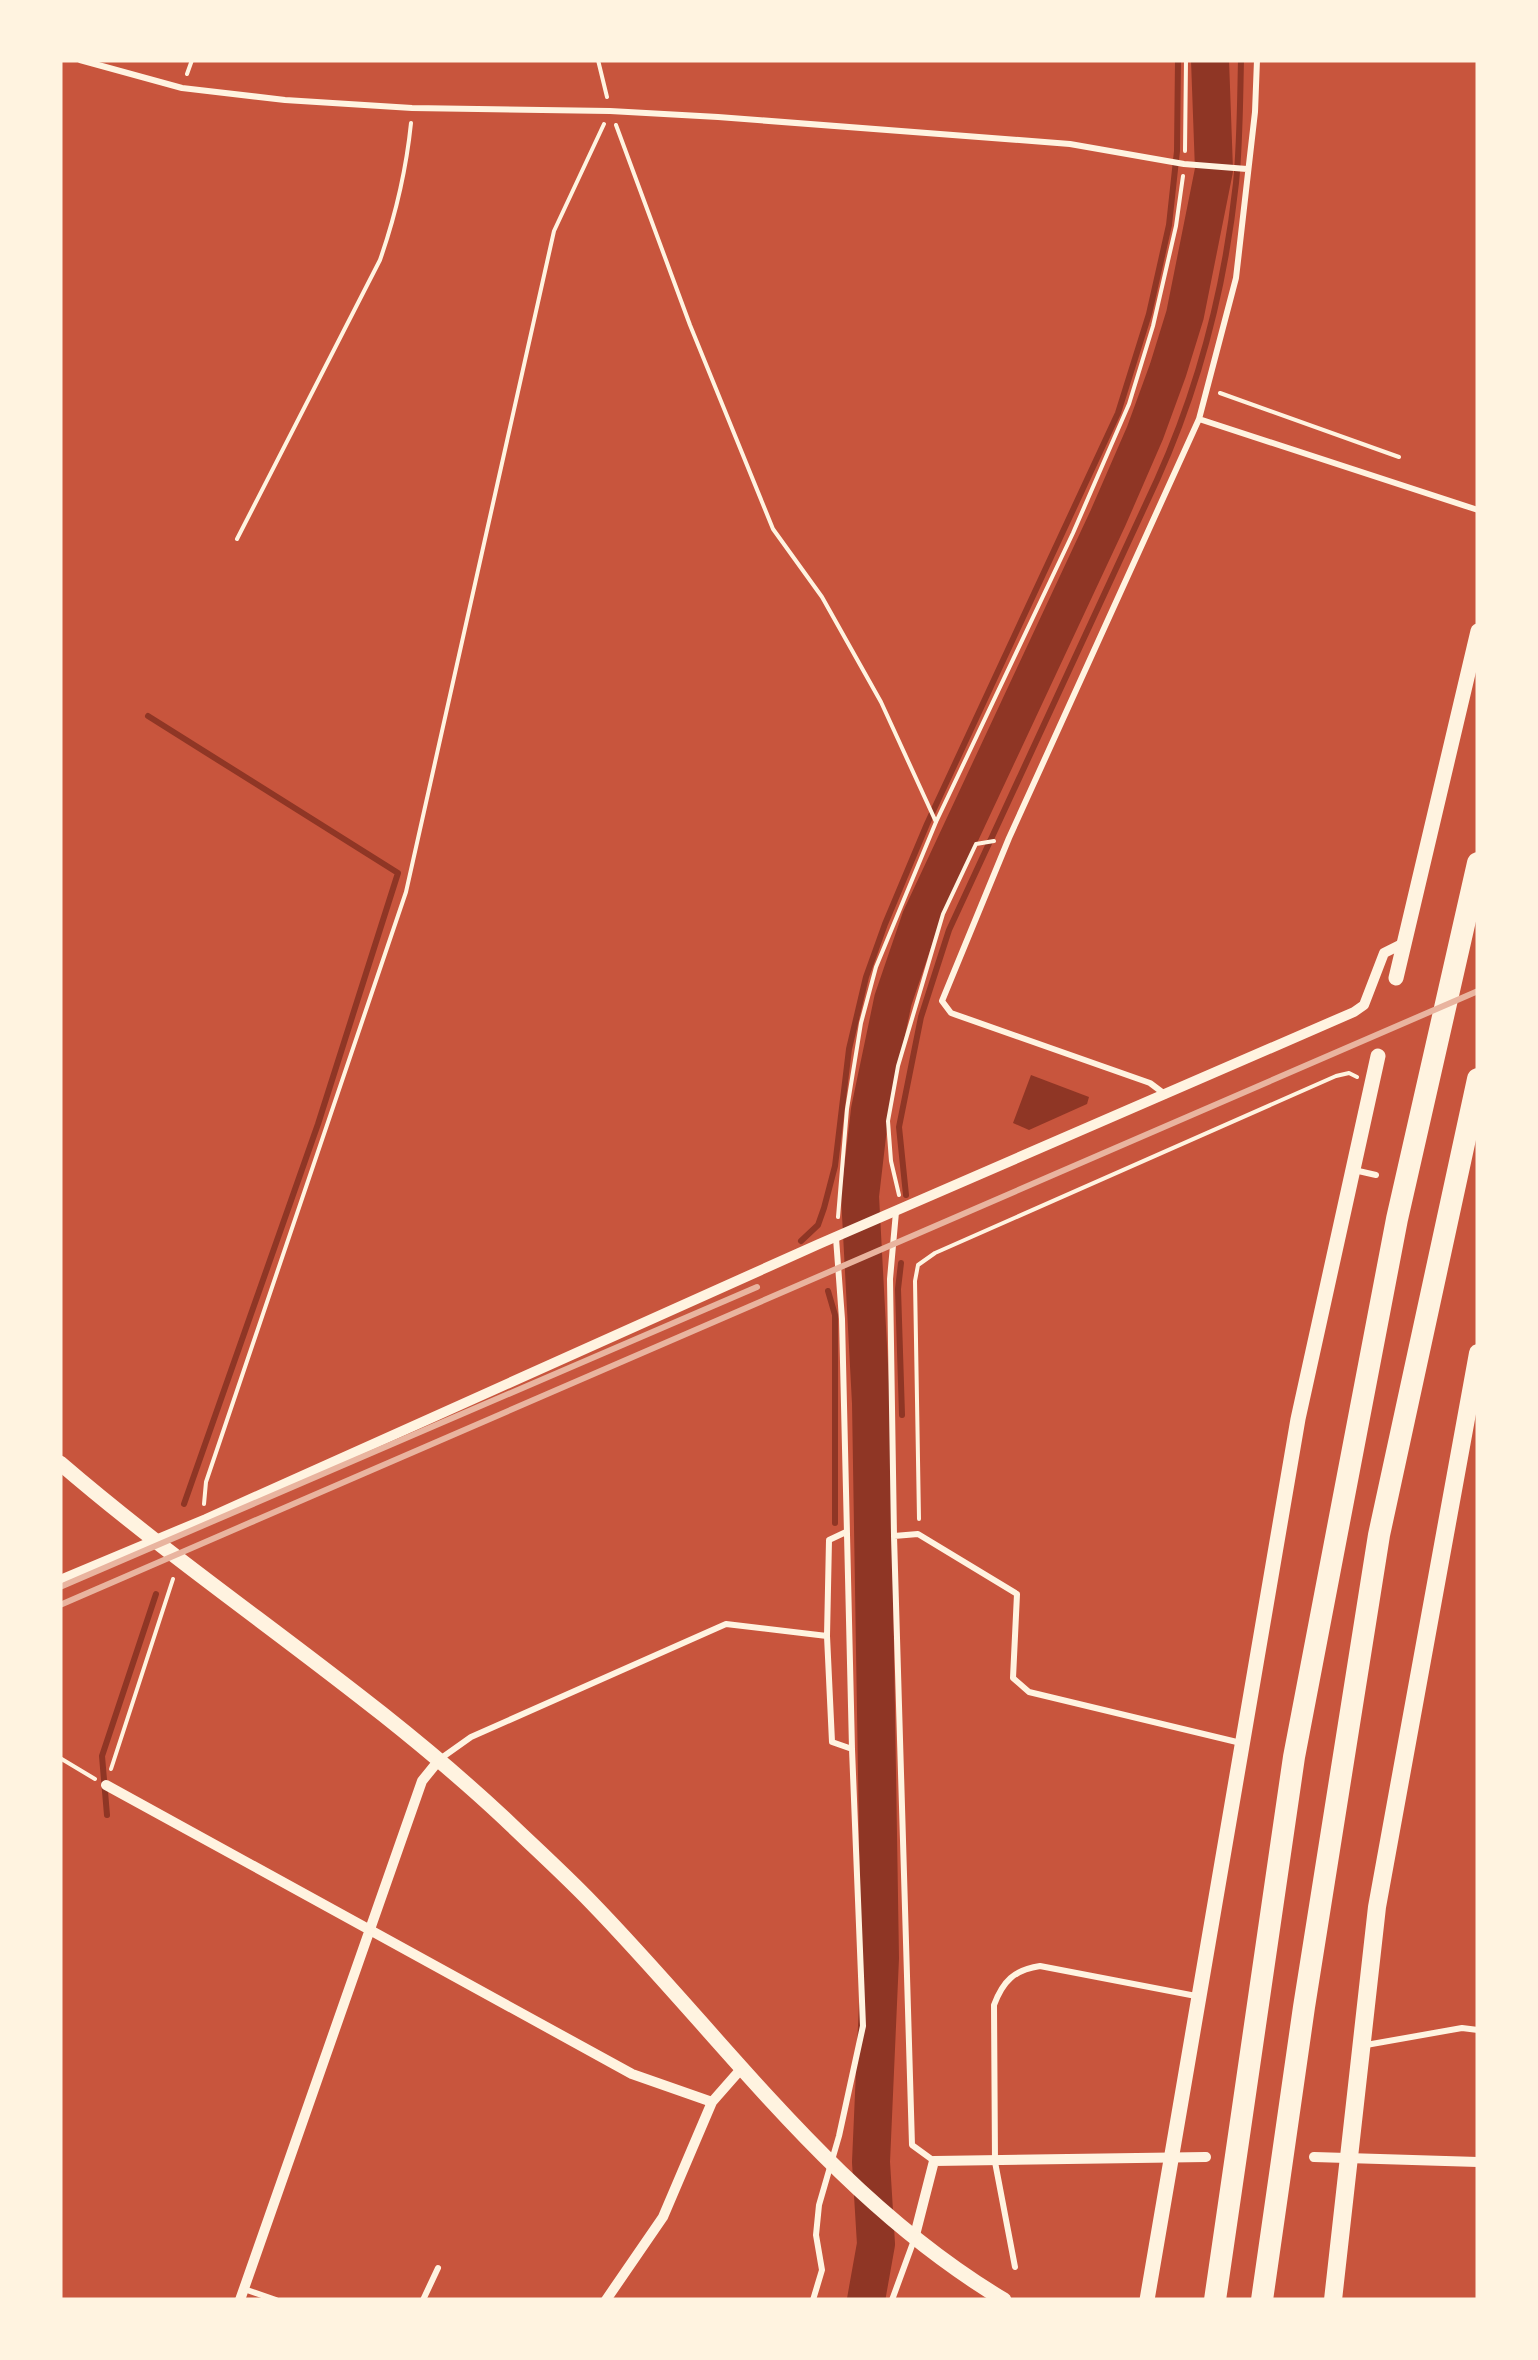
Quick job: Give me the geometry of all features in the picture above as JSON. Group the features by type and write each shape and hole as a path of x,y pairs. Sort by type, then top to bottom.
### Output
{"highway":[{"path":"1215,2300 1294,1757 1397,1219 1478,863"},
{"path":"1262,2300 1379,1535 1478,1079"}],"main road":[{"path":"1333,2300 1377,1908 1478,1353"}],"street":[{"path":"1396,978 1478,631"},
{"path":"60,1580 1354,1012 1364,1005 1384,953 1402,944"},
{"path":"1146,2300 1298,1419 1378,1056"},
{"path":"60,1463 439,1760 591,1902 844,2178 908,2233 1004,2300"},
{"path":"242,2294 422,1781 439,1760"},
{"path":"106,1785 632,2074 712,2102"},
{"path":"606,2300 663,2217 712,2102 741,2069"},
{"path":"908,2233 934,2161 1206,2156"},
{"path":"1314,2157 1478,2162"}],"lane":[{"path":"80,60 182,88 285,100 412,108 610,111 1070,144 1184,164 1248,169"},
{"path":"1166,1095 1150,1083 952,1013 942,1001 1009,838 1199,419 1236,278 1256,112 1256,60"},
{"path":"1199,419 1478,510"},
{"path":"1353,1170 1376,1175"},
{"path":"891,1214 894,1536 912,2144 934,2161"},
{"path":"813,2300 822,2270 816,2235 819,2205 863,2026 846,1532 842,1234"},
{"path":"846,1532 828,1540 827,1636 832,1742 852,1750"},
{"path":"894,1536 918,1534 1018,1594 1013,1678 1029,1692 1244,1744"},
{"path":"439,1760 470,1737 726,1624 827,1636"},
{"path":"1016,2267 995,2162 994,2004 1002,1984 1024,1968 1040,1966 1197,1996"},
{"path":"1360,2046 1462,2028 1478,2030"},
{"path":"892,2300 908,2233"},
{"path":"423,2300 438,2268"},
{"path":"242,2294 276,2300"}],"path":[{"path":"598,60 610,111 772,530 822,597 882,702 936,822"},
{"path":"842,1234 847,1108 861,1023 876,967 936,822 1073,533 1129,404 1176,226 1184,164 1186,60"},
{"path":"237,539 380,260 406,172 412,108"},
{"path":"206,1518 206,1482 406,892 554,232 610,111"},
{"path":"1206,388 1399,457"},
{"path":"891,1214 900,1198 891,1161 888,1120 912,1014 944,914 976,844 1009,838"},
{"path":"918,1534 918,1265 936,1253 1336,1076 1349,1073 1370,1082"},
{"path":"60,1758 106,1785 172,1580 184,1562"}],"shaded area":[{"path":"1031,1075 1089,1097 1087,1104 1029,1130 1013,1123"}],"waterway":[{"path":"801,1241 818,1225 824,1208 835,1166 849,1049 866,977 885,924 927,824 1118,413 1149,314 1169,225 1177,151 1178,60"},
{"path":"866,2300 876,2244 871,2162 880,1958 871,1403 860,1196 870,1110 893,1000 921,918 1108,518 1168,370 1185,315 1214,170 1210,60"},
{"path":"906,1195 899,1127 921,1017 949,930 1157,480 1198,372 1231,221 1241,60"},
{"path":"148,716 398,873 318,1124 184,1504"},
{"path":"901,1263 898,1289 902,1415"},
{"path":"828,1291 835,1315 835,1523"},
{"path":"107,1815 102,1756 156,1594"}],"railway":[{"path":"60,1605 1478,991"},
{"path":"60,1587 757,1287"}]}
